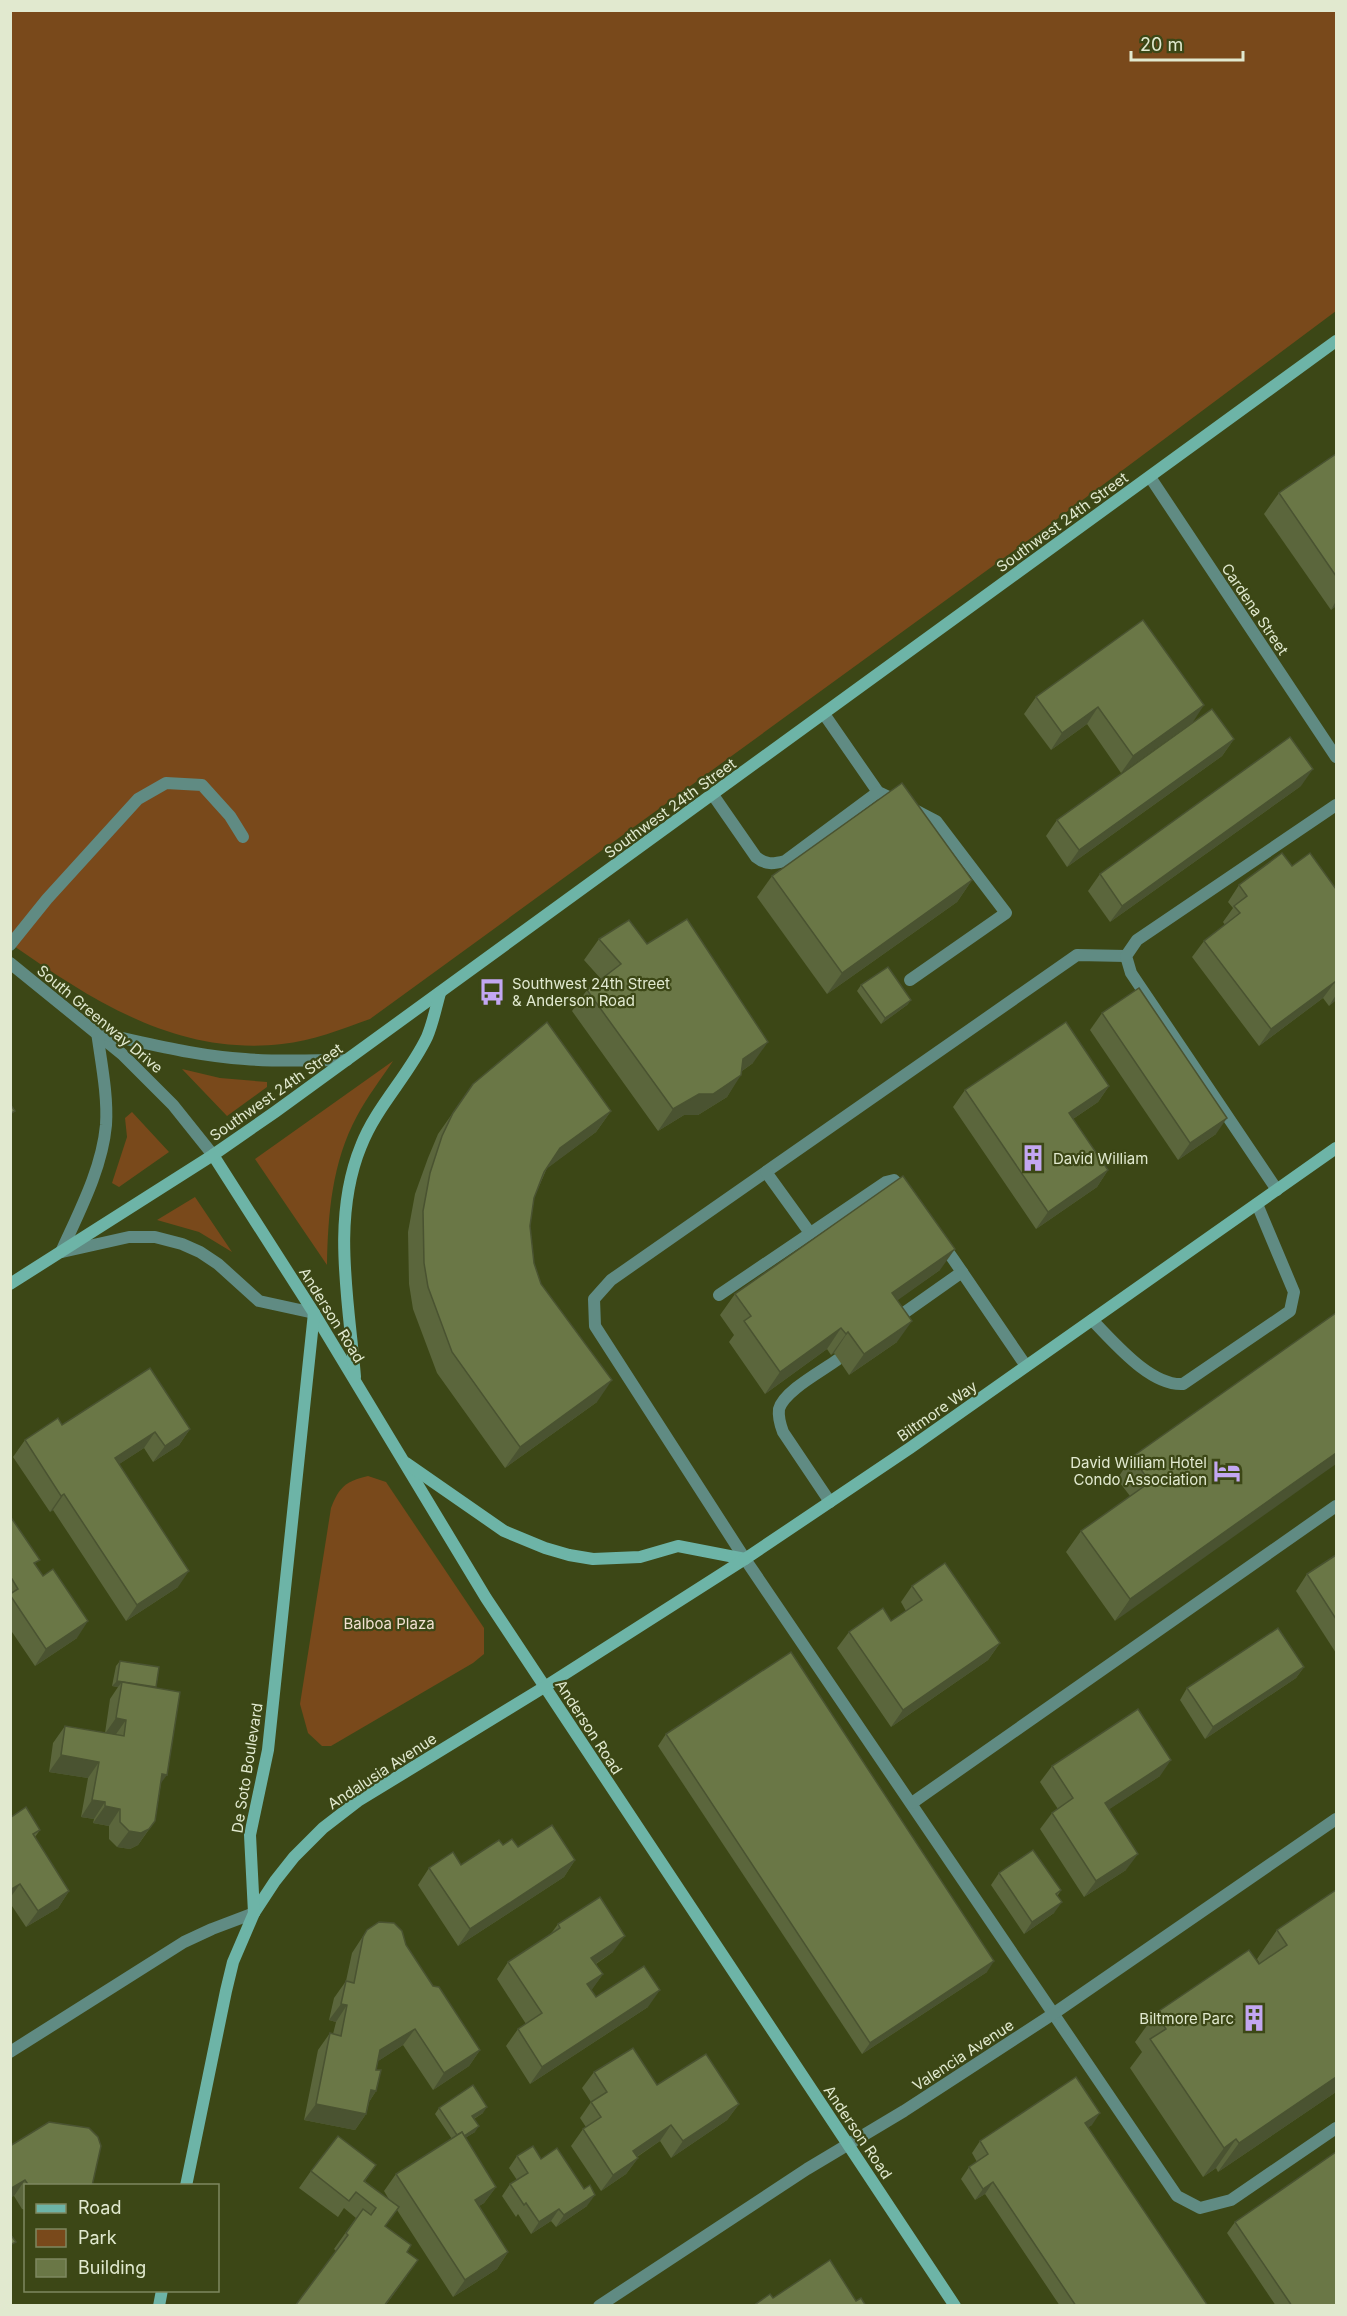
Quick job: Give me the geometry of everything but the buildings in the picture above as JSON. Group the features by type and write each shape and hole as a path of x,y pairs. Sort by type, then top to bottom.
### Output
{"street":[{"name":"Southwest 24th Street","path":"10,1284 213,1155 347,1060 1336,341"},
{"name":"Cardena Street","path":"1150,477 1336,758"},
{"path":"824,714 878,792 936,821 1006,913 910,980"},
{"path":"10,945 47,899 138,799 166,783 202,785 230,816 243,837"},
{"path":"713,795 756,857 763,863 774,864 784,861 878,792"},
{"path":"1126,956 1137,940 1336,805"},
{"path":"1126,956 1077,956 611,1280 594,1299 595,1326 745,1559 1177,2196 1200,2208 1231,2200 1336,2128"},
{"path":"1126,956 1131,973 1277,1190"},
{"name":"South Greenway Drive","path":"10,963 122,1053 161,1092 213,1155"},
{"path":"355,1382 344,1237 348,1189 360,1146 427,1036 440,993"},
{"path":"61,1252 96,1168 104,1140 105,1094 97,1032 188,1053 271,1061 347,1060"},
{"name":"Biltmore Way","path":"546,1686 830,1502 1336,1148"},
{"name":"Anderson Road","path":"213,1155 314,1313 486,1598 955,2306"},
{"path":"766,1172 810,1233"},
{"path":"719,1295 885,1182 894,1180 915,1205"},
{"path":"1092,1320 1139,1366 1172,1385 1183,1384 1290,1311 1294,1292 1257,1204"},
{"path":"935,1233 1026,1366"},
{"path":"61,1252 129,1237 155,1238 182,1244 218,1264 259,1301 314,1313"},
{"path":"885,1326 962,1272"},
{"name":"De Soto Boulevard","path":"186,2184 226,1991 234,1962 254,1913 250,1835 268,1750 314,1313"},
{"path":"830,1502 783,1432 779,1420 780,1407 787,1395 837,1360"},
{"path":"402,1460 504,1531 545,1548 593,1559 640,1557 678,1546 745,1559"},
{"path":"912,1803 1336,1506"},
{"name":"Andalusia Avenue","path":"254,1913 275,1881 323,1828 358,1801 546,1686"},
{"name":"Valencia Avenue","path":"599,2306 1053,2014 1336,1820"},
{"path":"10,2052 184,1942 254,1913"}],"green space":[{"path":"11,11 1336,11 1336,311 1045,528 370,1019 327,1034 282,1044 244,1045 207,1041 172,1033 105,1004 11,944"},
{"path":"393,1061 361,1109 342,1152 330,1208 327,1265 255,1159"},
{"path":"182,1069 220,1078 267,1082 267,1087 227,1116"},
{"path":"132,1112 169,1152 119,1187 112,1183 127,1137 125,1118"},
{"path":"195,1197 232,1252 199,1232 157,1220"},
{"name":"Balboa Plaza","path":"368,1476 386,1482 484,1628 484,1654 473,1663 331,1746 322,1746 308,1733 300,1704 331,1508 344,1486"}],"place":[{"name":"Southwest 24th Street & Anderson Road","path":"492,992"},
{"name":"David William","path":"1033,1158"},
{"name":"David William Hotel Condo Association","path":"1227,1471"},
{"name":"Biltmore Parc","path":"1254,2018"}]}
